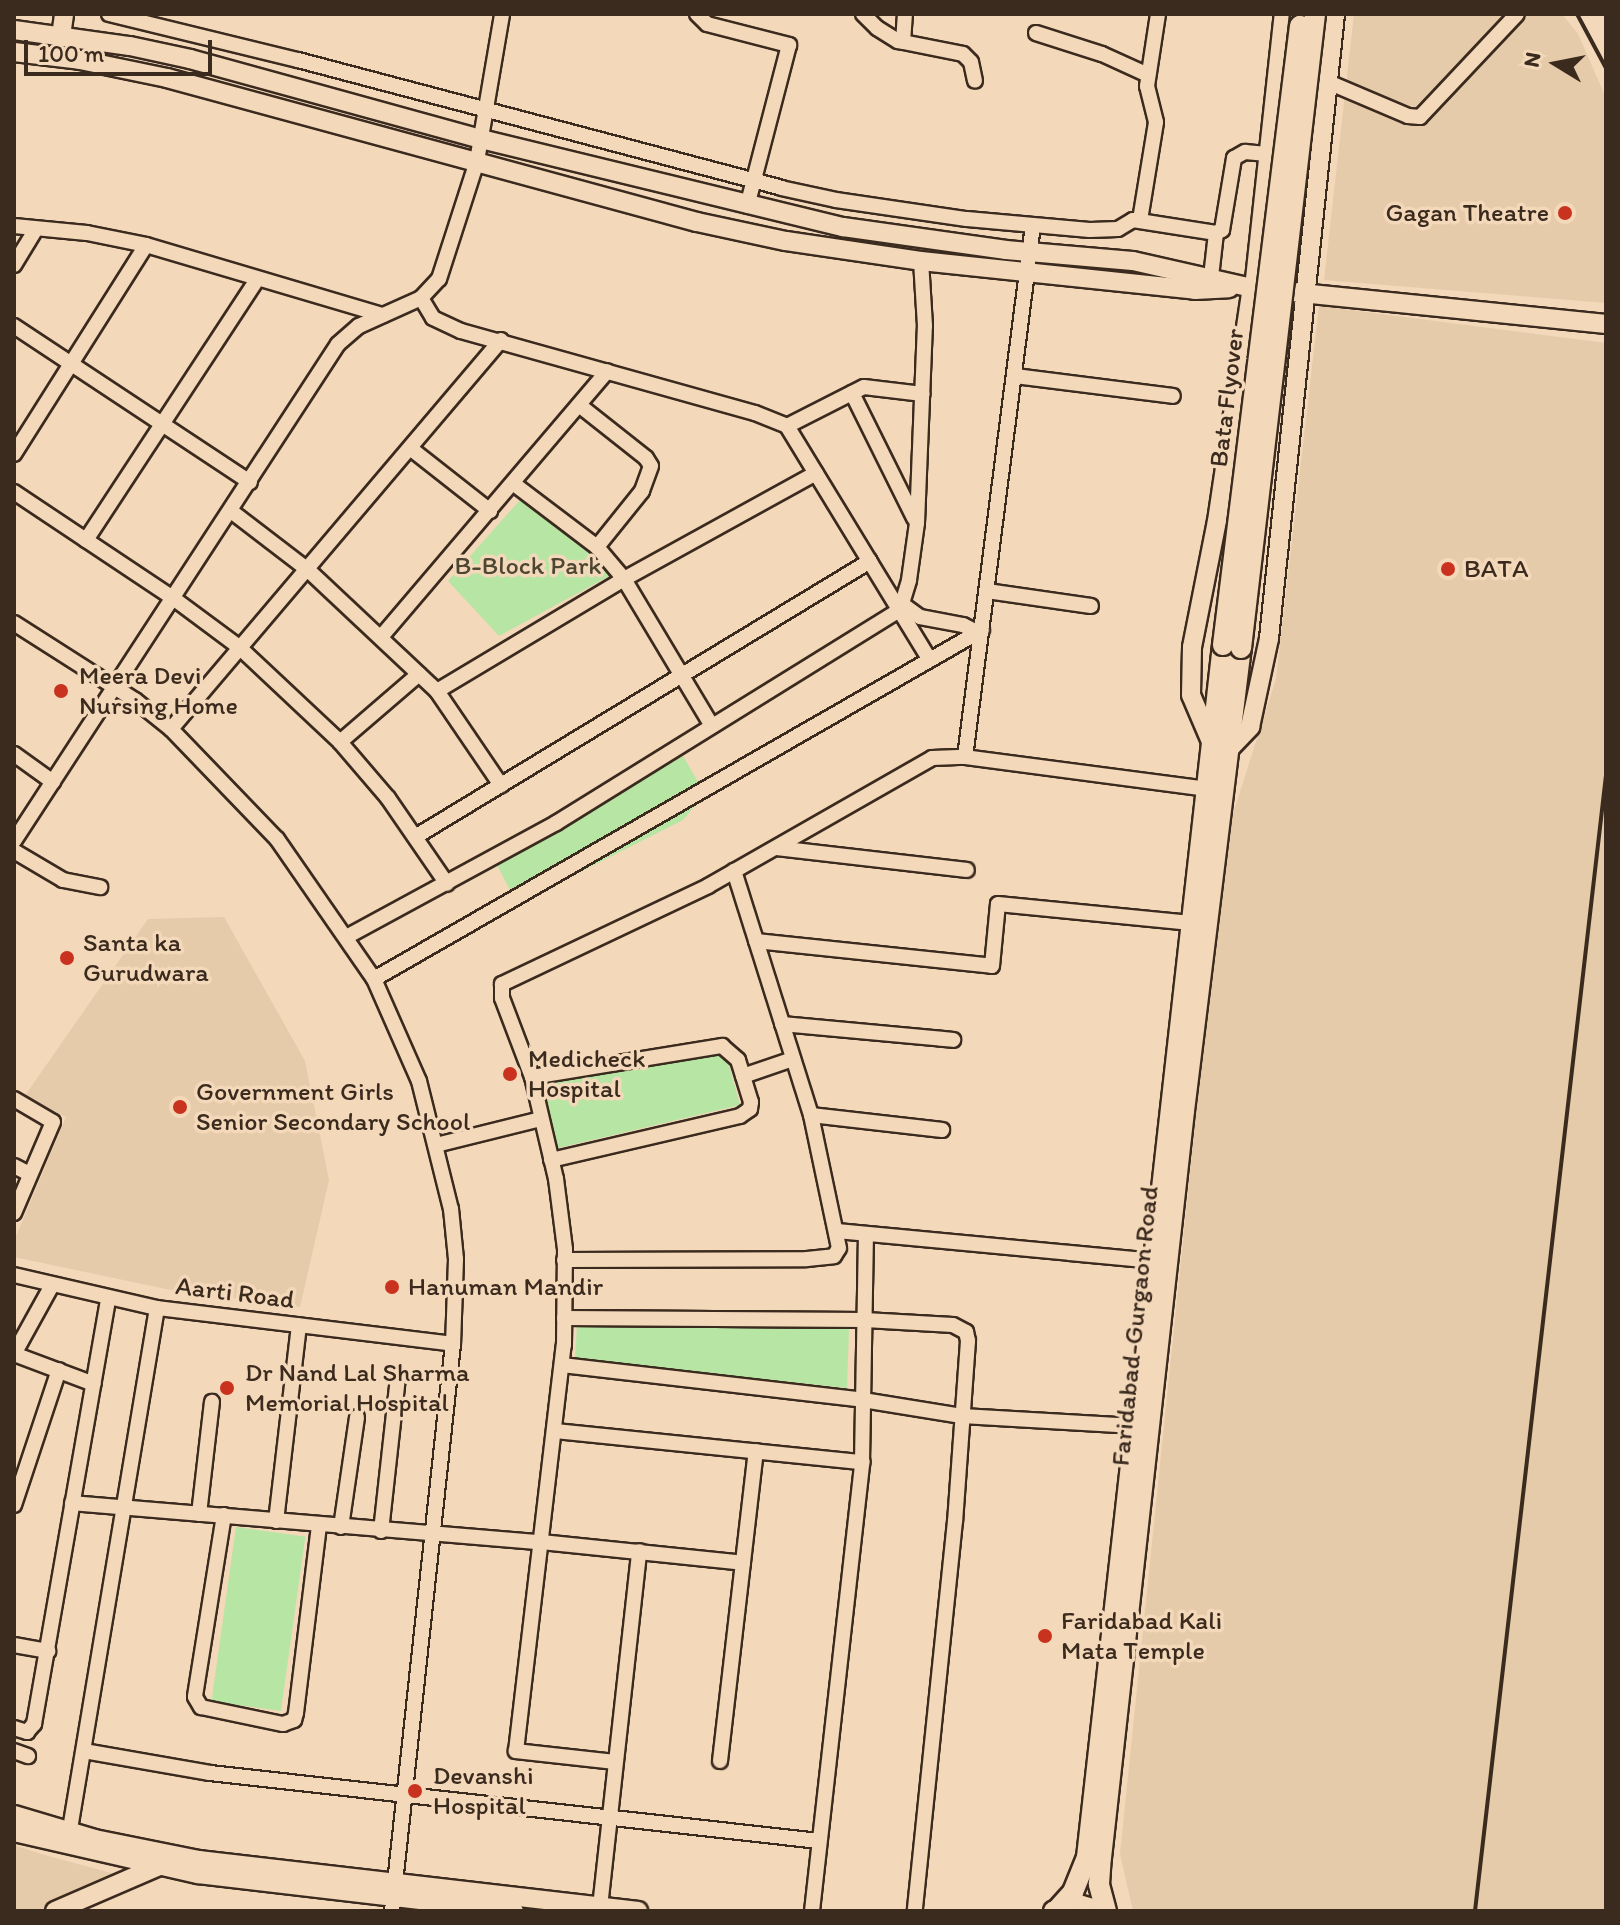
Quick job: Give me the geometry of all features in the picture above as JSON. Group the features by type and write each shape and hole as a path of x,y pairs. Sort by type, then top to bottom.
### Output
{"main road":[{"name":"Bata Flyover","path":"1216,790 1301,14"},
{"name":"Bata Flyover","path":"1232,647 1315,14"},
{"name":"Faridabad-Gurgaon Road","path":"1103,1911 1099,1884 1101,1858 1191,923 1216,790"},
{"name":"Faridabad-Gurgaon Road","path":"1055,1910 1073,1892 1087,1857 1135,1426 1160,1261 1216,790"},
{"path":"1055,1910 1082,1906 1103,1911"}],"street":[{"path":"61,36 64,14"},
{"path":"109,14 836,200 1033,225 1118,229 1128,221 1140,220 1216,233 1222,230 1234,158 1245,152 1267,154"},
{"path":"14,841 338,344 359,326 421,298 439,279 477,161 502,14"},
{"path":"697,14 707,24 789,45 747,206"},
{"path":"863,14 889,37 963,54 971,62 975,81"},
{"path":"903,42 905,14"},
{"path":"1140,220 1156,122 1148,75 1158,14"},
{"path":"1282,14 1252,288 1222,489 1192,647 1191,695 1221,745 1250,727 1263,682 1335,14"},
{"path":"1328,82 1408,116 1420,117 1517,14"},
{"path":"14,30 190,59 481,139 843,227 1030,252 1133,261 1252,288"},
{"path":"1036,33 1102,54 1148,75"},
{"path":"14,52 80,60 167,78 697,222 786,241 921,261 1195,290 1252,288 1606,324"},
{"path":"965,757 1033,225"},
{"path":"14,226 87,233 146,245 383,315"},
{"path":"14,265 36,229"},
{"path":"1211,277 1216,233"},
{"path":"14,454 146,245"},
{"path":"348,936 556,823 901,607 917,523 925,326 921,261"},
{"path":"86,540 257,280"},
{"path":"421,298 433,318 441,324 755,413 787,426 901,607 930,660"},
{"path":"14,326 250,482"},
{"path":"171,729 501,340"},
{"path":"381,637 607,371"},
{"path":"1015,376 1173,396"},
{"path":"787,426 864,387 923,394"},
{"path":"852,393 917,523"},
{"path":"579,405 646,458 651,466 642,491 597,547"},
{"path":"410,448 490,511"},
{"path":"437,691 624,579 816,473"},
{"path":"514,484 597,547 624,579 712,726"},
{"path":"14,492 173,598 239,647 340,742 388,798 447,884"},
{"path":"231,511 308,570 437,691 501,785"},
{"path":"415,837 870,561"},
{"path":"987,591 1091,606"},
{"path":"901,607 920,617 980,631"},
{"path":"14,623 135,700 171,729 277,839 348,936 374,979 419,1081 451,1209 456,1259 453,1344 393,1898"},
{"path":"374,979 980,631"},
{"path":"340,742 419,674"},
{"path":"14,754 53,782"},
{"path":"615,1762 516,1751 562,1365 564,1260 551,1160 532,1077 502,998 505,980 734,871 910,767 932,758 965,757 1216,790"},
{"path":"776,847 967,870"},
{"path":"14,851 63,880 100,887"},
{"path":"564,1260 834,1256 839,1248 811,1115 734,871"},
{"path":"756,941 992,966 998,904 1191,923"},
{"path":"782,1024 953,1040"},
{"path":"532,1077 722,1046 733,1052 751,1102 750,1109 740,1116 551,1160"},
{"path":"743,1076 793,1059"},
{"path":"14,1099 53,1120 14,1213"},
{"path":"811,1115 942,1130"},
{"path":"436,1145 541,1119"},
{"path":"14,1166 30,1174"},
{"path":"837,1231 1160,1261"},
{"path":"812,1911 862,1462 866,1234"},
{"name":"Aarti Road","path":"14,1275 51,1287 157,1308 453,1344"},
{"path":"51,1287 14,1354 94,1384"},
{"path":"14,1728 32,1730 108,1298"},
{"path":"68,1839 157,1308"},
{"path":"564,1318 865,1320 953,1325 966,1332 962,1416 915,1911"},
{"path":"276,1521 299,1325"},
{"path":"562,1365 863,1400 962,1416 1135,1426"},
{"path":"14,1505 59,1370"},
{"path":"381,1531 398,1376"},
{"path":"199,1514 212,1402"},
{"path":"341,1527 357,1417"},
{"path":"555,1431 862,1462"},
{"path":"720,1761 756,1451"},
{"path":"72,1503 319,1526 541,1542 743,1563"},
{"path":"224,1515 195,1697 197,1704 207,1709 283,1724 294,1720 296,1713 319,1526"},
{"path":"600,1907 639,1551"},
{"path":"14,1645 48,1651"},
{"path":"84,1751 210,1773 819,1841"},
{"path":"14,1815 68,1839 159,1866 514,1911"},
{"path":"14,1832 182,1857 393,1898 638,1911"},
{"path":"55,1911 182,1857"}],"shaded area":[{"path":"1354,14 1562,14 1578,34 1606,98 1606,303 1324,280"},
{"path":"1319,306 1606,343 1606,1911 1133,1911 1120,1854 1224,842 1276,679"},
{"name":"Government Girls Senior Secondary School","path":"224,917 305,1061 329,1180 300,1307 166,1289 14,1257 14,1241 66,1117 24,1097 148,919"},
{"path":"14,1845 119,1875 46,1911 14,1911"}],"green space":[{"name":"B-Block Park","path":"521,499 615,573 499,636 448,581"},
{"path":"683,756 705,794 683,820 517,904 497,865"},
{"path":"725,1051 740,1105 558,1148 540,1082"},
{"path":"577,1325 849,1328 847,1388 575,1359"},
{"path":"236,1527 305,1537 281,1711 212,1701"}],"railway":[{"path":"1577,14 1606,68"},
{"path":"1475,1911 1606,776"}],"place":[{"name":"Gagan Theatre","path":"1565,213"},
{"name":"BATA","path":"1448,569"},
{"name":"Meera Devi Nursing Home","path":"61,691"},
{"name":"Santa ka Gurudwara","path":"67,958"},
{"name":"Medicheck Hospital","path":"510,1074"},
{"name":"Government Girls Senior Secondary School","path":"180,1107"},
{"name":"Hanuman Mandir","path":"392,1287"},
{"name":"Dr Nand Lal Sharma Memorial Hospital","path":"227,1388"},
{"name":"Faridabad Kali Mata Temple","path":"1045,1636"},
{"name":"Devanshi Hospital","path":"415,1791"}]}
